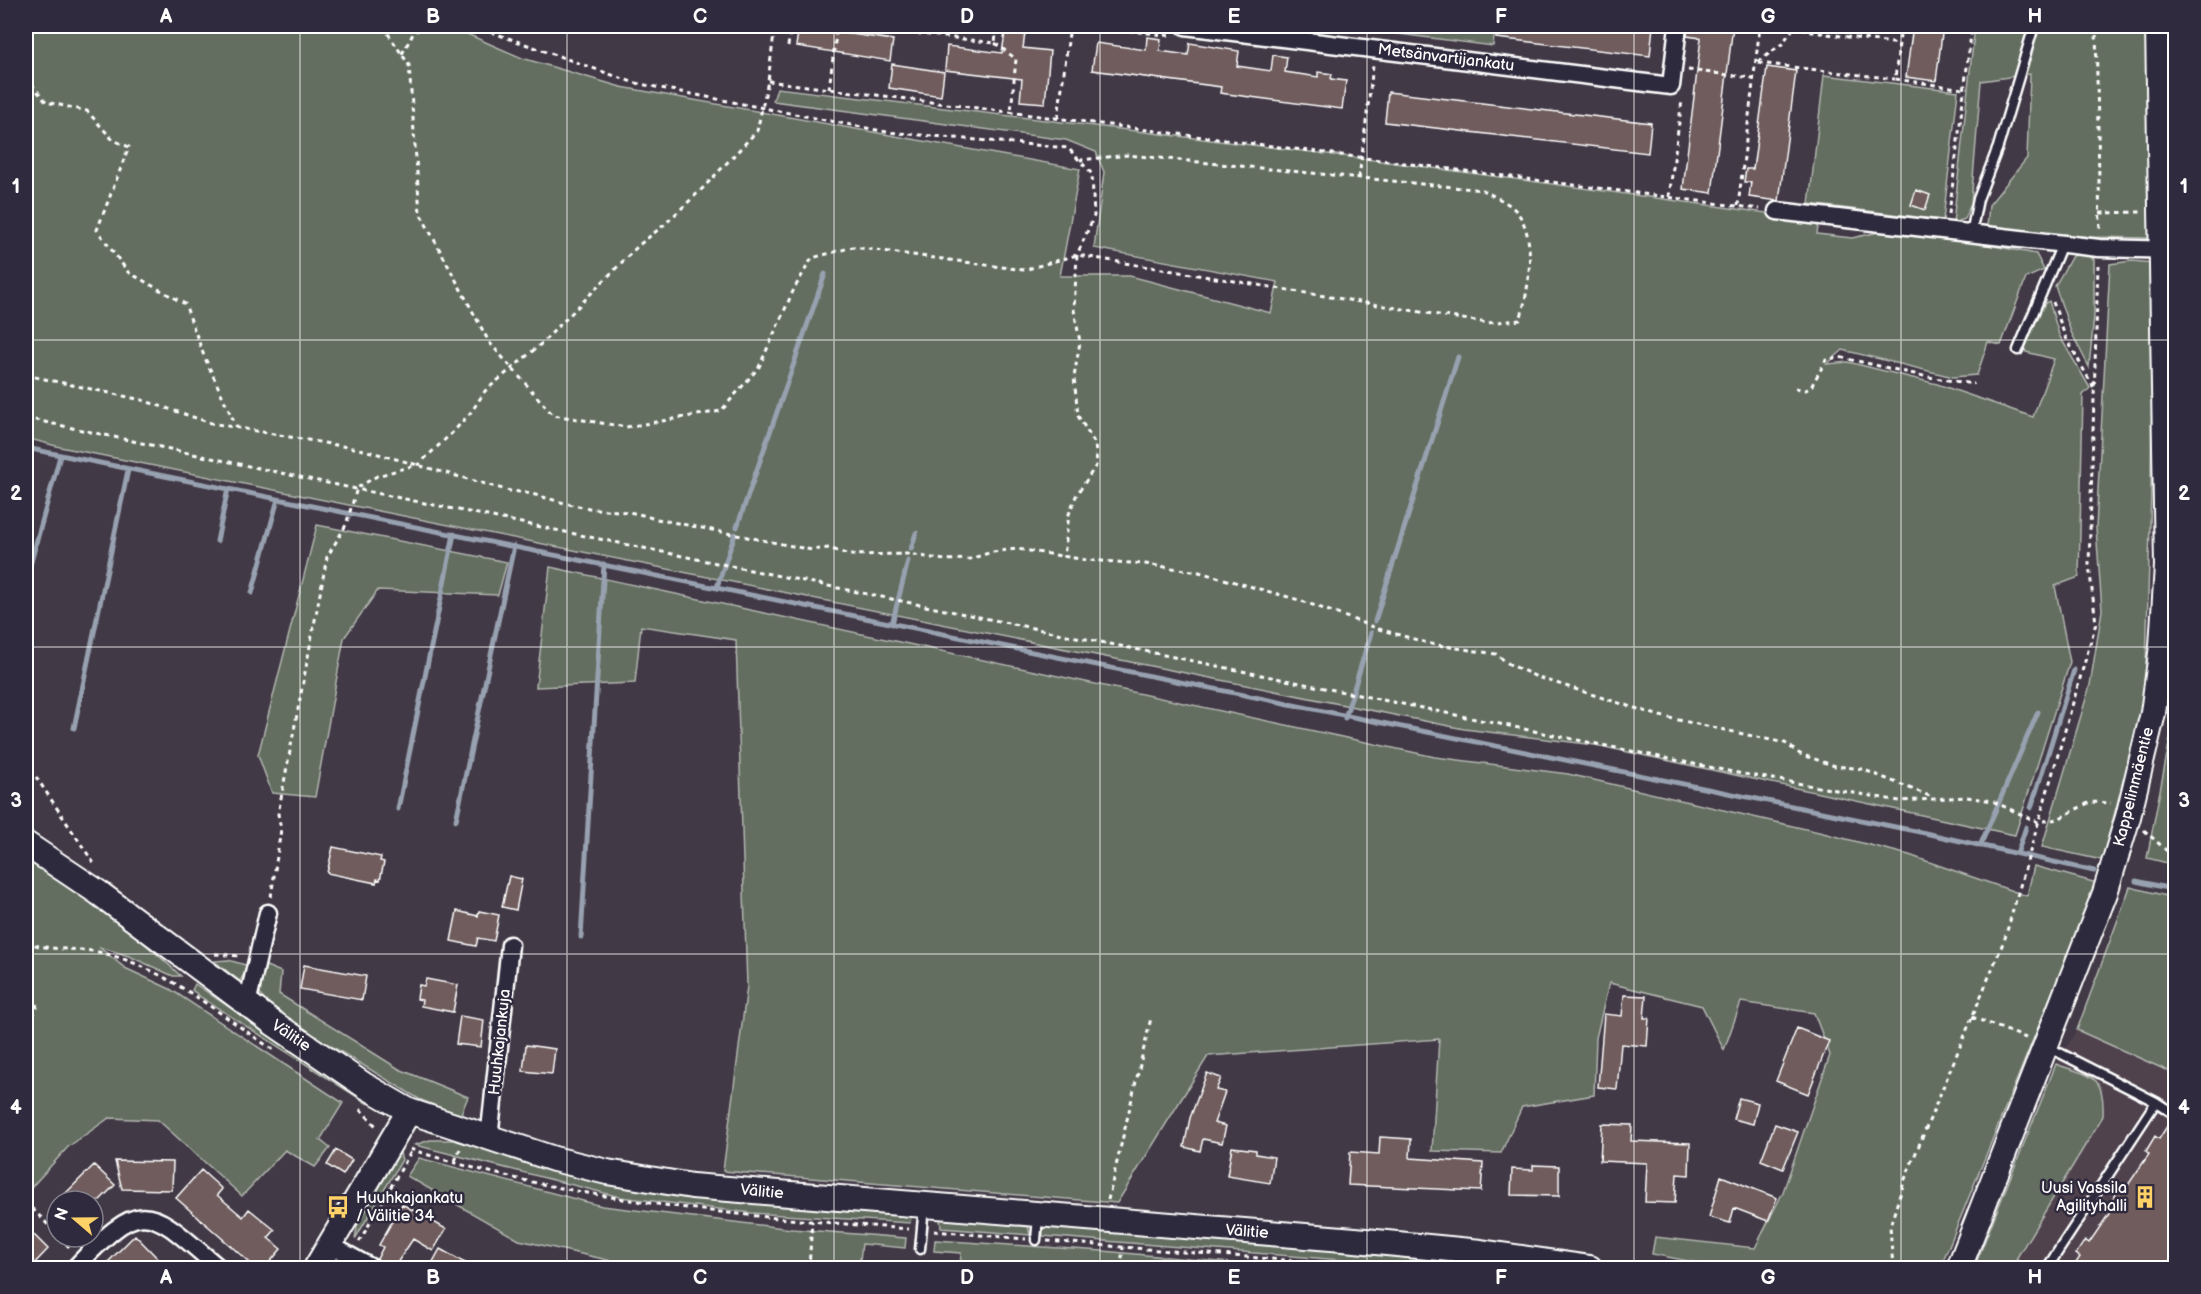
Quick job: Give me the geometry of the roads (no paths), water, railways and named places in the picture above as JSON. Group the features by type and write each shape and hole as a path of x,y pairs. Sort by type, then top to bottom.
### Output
{"main road":[{"name":"Kappelinmäentie","path":"1959,1269 2047,1047 2105,892 2128,817 2153,713 2163,646 2167,566 2168,250 2160,212 2158,26"},
{"name":"Välitie","path":"26,844 99,893 248,1004 364,1085 409,1112 554,1159 606,1172 692,1186 1481,1252 1590,1269"},
{"path":"316,1269 342,1251 402,1146 409,1112"}],"street":[{"name":"Metsänvartijankatu","path":"1185,26 1671,86 1678,26"},
{"path":"1777,211 2099,248 2168,250"},
{"path":"248,1004 268,913"},
{"name":"Huuhkajankuja","path":"489,1139 510,945"},
{"path":"75,1269 116,1227 131,1219 145,1216 170,1226 219,1269"},
{"path":"342,1251 372,1269"}],"lane":[{"path":"1971,234 1978,199 1998,147 2034,26"},
{"path":"2018,350 2062,244"},
{"path":"2047,1047 2156,1102 2175,1115"},
{"path":"2047,1269 2156,1102"},
{"path":"920,1249 924,1205"},
{"path":"1036,1240 1038,1214"}],"waterway":[{"path":"737,527 825,274"},
{"path":"1375,621 1458,357"},
{"path":"26,448 1925,833 2094,871"},
{"path":"26,580 60,456"},
{"path":"74,728 128,470"},
{"path":"217,541 228,489"},
{"path":"252,593 278,499"},
{"path":"911,549 916,533"},
{"path":"398,809 454,534"},
{"path":"717,587 735,534"},
{"path":"456,820 514,546"},
{"path":"892,624 908,561"},
{"path":"581,937 604,564"},
{"path":"1345,718 1371,633"},
{"path":"2031,808 2074,670"},
{"path":"1980,846 2038,712"},
{"path":"2017,854 2026,827"},
{"path":"2136,881 2176,890"}],"place":[{"name":"Uusi Vassila Agilityhalli","path":"2145,1197"},
{"name":"Huuhkajankatu / Välitie 34","path":"338,1207"}]}
